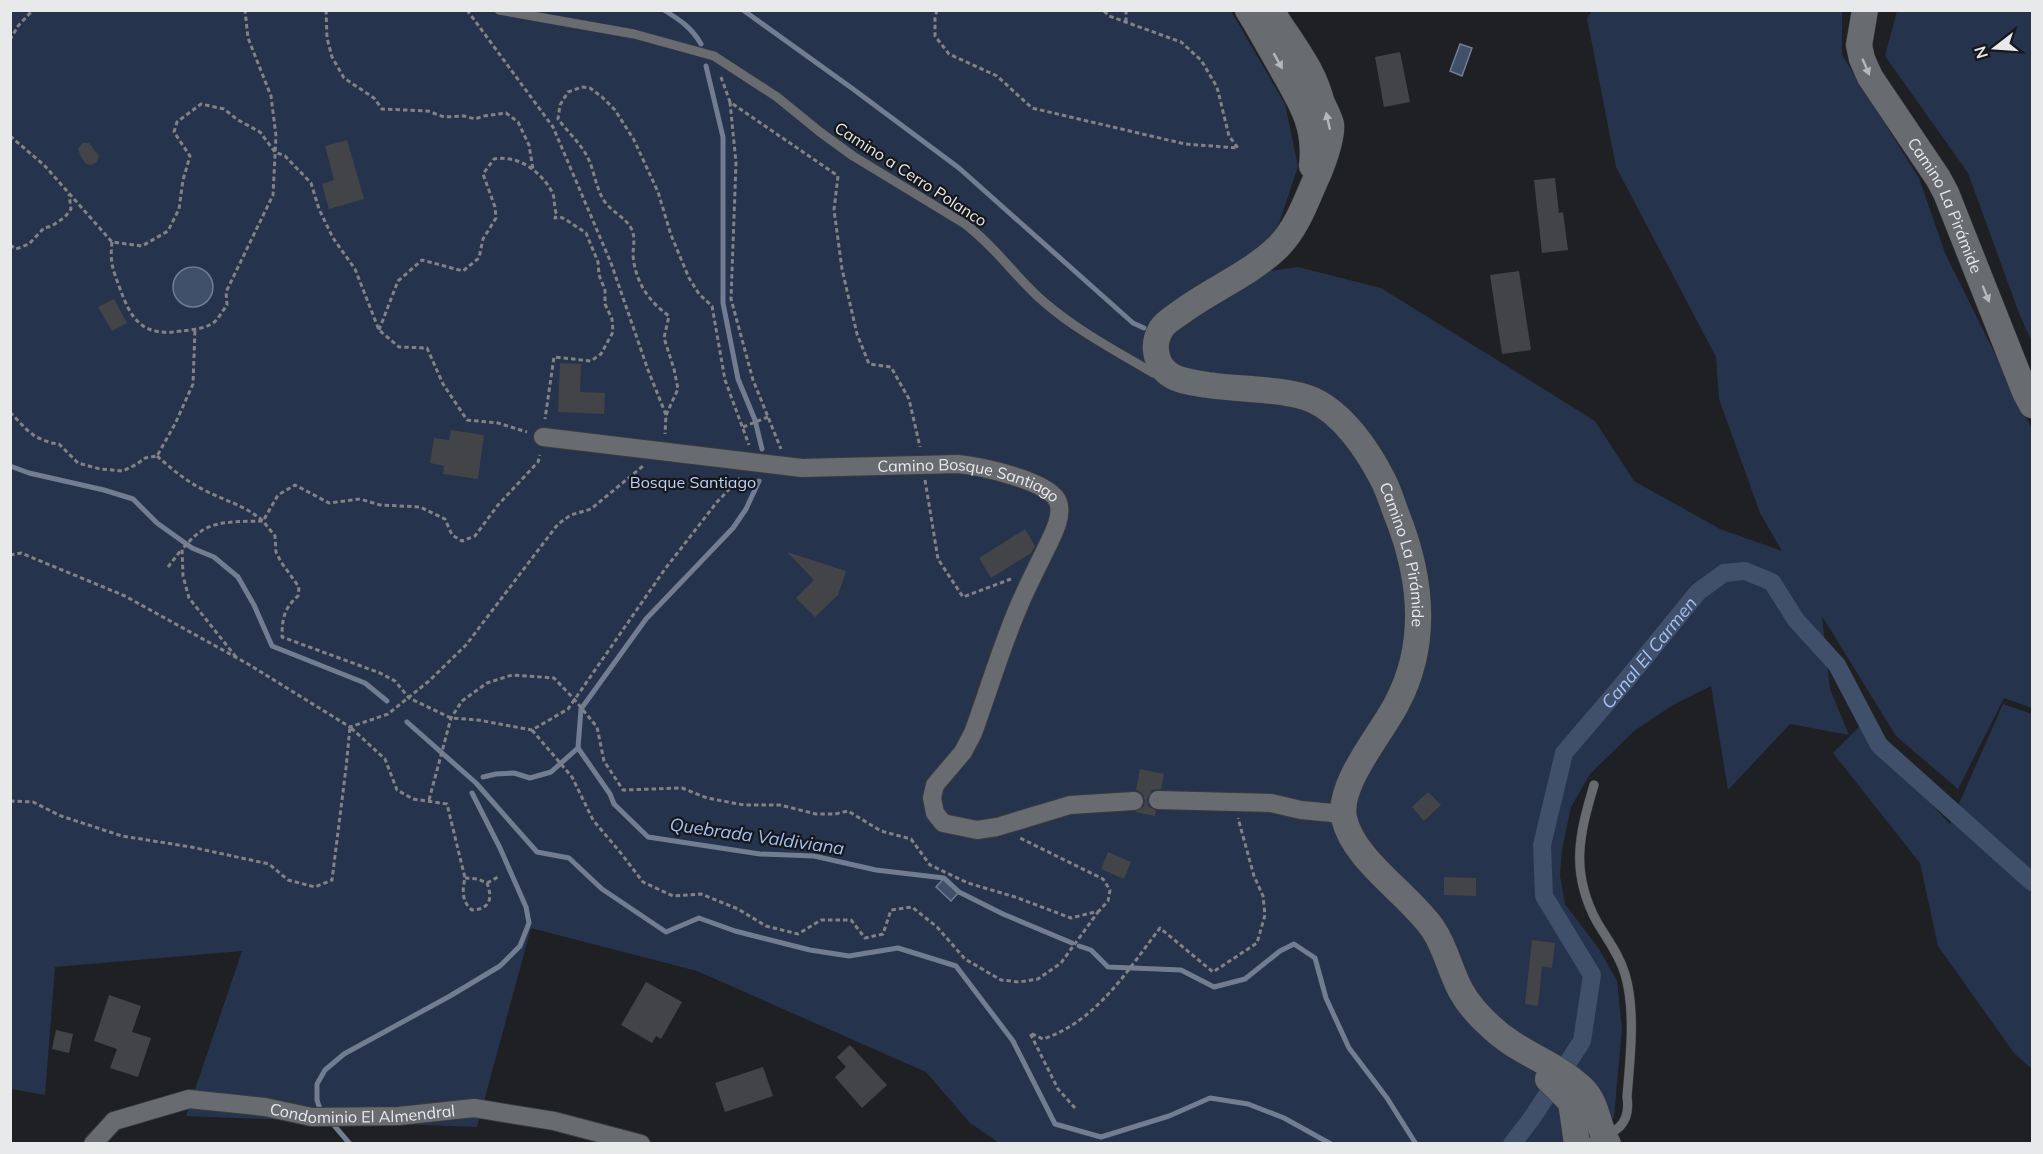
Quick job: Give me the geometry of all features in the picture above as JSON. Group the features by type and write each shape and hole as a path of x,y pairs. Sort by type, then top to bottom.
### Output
{"street":[{"path":"1248,10 1301,100 1310,123 1314,150 1308,196"},
{"path":"1180,379 1165,370 1156,356 1155,347 1160,331 1193,304 1256,265 1278,248 1292,231 1323,164 1331,126 1311,74 1271,10"},
{"name":"Camino La Pirámide","path":"1865,10 1859,45 1862,59 1870,77 1946,193 2032,405"},
{"name":"Camino La Pirámide","path":"1180,379 1296,395 1315,401 1335,414 1352,432 1382,478 1406,535 1417,582 1419,606 1415,649 1401,696 1346,793 1343,814"},
{"name":"Camino Bosque Santiago","path":"543,437 802,468 975,466 1029,481 1051,491 1058,500 1060,512 1017,610 973,733 963,752 935,785 932,798 935,813 943,823 977,830 997,827 1070,805 1134,801"},
{"path":"1158,800 1271,803 1301,810 1343,814 1356,844 1367,859 1436,933 1461,992 1474,1010 1509,1044 1548,1070 1577,1096 1593,1102 1599,1141"},
{"path":"1577,1096 1577,1143"},
{"name":"Condominio El Almendral","path":"93,1143 114,1121 189,1099 265,1107 312,1117 399,1116 474,1108 554,1120 641,1143"}],"lane":[{"name":"Camino a Cerro Polanco","path":"499,10 634,34 714,56 777,97 853,156 900,186 928,200 977,233 1044,302 1080,329 1153,374 1180,379"},
{"path":"1594,784 1580,837 1579,867 1588,901 1620,959 1628,985 1630,1038 1627,1113 1620,1127 1599,1141"}],"path":[{"path":"10,40 18,26 33,10"},
{"path":"112,242 110,261 132,317 144,327 165,334 195,329 213,323 227,305 225,292 273,195 276,136 271,96 248,38 245,10"},
{"path":"326,10 327,38 332,57 344,78 374,98 382,109 428,111 444,117 464,116 475,119 506,113 518,122 529,145 533,169"},
{"path":"467,10 553,127 611,263 666,415"},
{"path":"937,10 935,36 949,54 998,76 1032,108 1185,144 1238,148 1229,136 1217,87 1201,60 1181,42 1126,23 1109,16 1103,10"},
{"path":"1126,10 1126,23"},
{"path":"714,56 730,102 736,164 731,299 753,380 789,466"},
{"path":"350,727 388,714 409,698 466,645 558,524 571,515 591,509 664,450 666,415 678,389 664,338 669,316 658,308 641,287 633,254 634,237 631,226 614,213 604,200 595,182 587,156 558,119 560,105 568,92 582,87 590,88 615,110 634,140 658,192 671,235 689,278 699,294 712,306 724,380 755,463 717,502 684,544 576,700 568,709 531,730"},
{"path":"730,102 838,176 834,210 842,269 857,334 869,364 891,367 909,399 920,443 938,559 963,597 1036,569"},
{"path":"10,136 44,165 112,242 142,246 168,231 178,208 190,156 174,132 177,122 201,104 224,109 260,132 275,152 285,156 311,183 319,209 333,238 355,269 379,330 399,347 427,348 443,384 467,420 498,423 543,437"},
{"path":"263,521 278,495 295,484 329,503 360,499 380,505 420,507 445,519 452,535 462,542 475,536 498,505 538,462 554,357 591,361 601,354 613,332 614,325 605,304 606,294 598,275 598,262 586,233 565,219 555,218 557,214 551,191 533,169 508,158 494,159 483,174 493,199 496,218 483,239 479,258 463,271 422,260 398,281 379,330"},
{"path":"10,245 16,249 29,243 44,228 52,226 65,217 71,209 69,193"},
{"path":"158,456 193,384 195,329"},
{"path":"10,412 26,429 51,443 59,444 78,463 100,469 123,471 145,458 158,456"},
{"path":"743,427 768,417"},
{"path":"158,456 178,475 207,492 252,511 274,536 276,552 299,587 298,596 288,604 282,620 282,637 380,673 395,681 409,698 451,718 478,720 531,730 572,777 592,820 643,882 673,896 701,894 738,909 766,926 798,934 821,920 851,920 865,938 883,934 891,910 912,907 937,927 965,959 1001,980 1019,982 1038,979 1061,963 1108,901 1110,890 1103,879 997,827"},
{"path":"168,567 183,548 206,529 233,521 263,521"},
{"path":"183,548 183,576 189,598 236,657"},
{"path":"10,555 21,553 125,596 236,657 350,727 385,759 397,790 413,799 447,804 465,879 464,897 467,906 472,910 481,910 488,904 491,893 488,883"},
{"path":"429,800 451,718 462,701 487,683 512,675 554,678 576,700 597,728 604,761 623,790 682,788 707,798 744,805 780,805 816,814 848,811 881,831 912,839 930,865 968,883 1015,897 1071,918 1099,911"},
{"path":"10,801 33,802 61,816 122,836 191,847 269,864 288,880 315,887 332,880 350,727"},
{"path":"1075,1108 1058,1089 1030,1033 1043,1039 1058,1034 1085,1017 1097,1007 1160,928 1213,972 1257,943 1265,915 1263,896 1254,876 1234,802"},
{"path":"488,883 498,877"},
{"path":"465,879 478,879 488,883"}],"green space":[{"name":"Bosque Santiago","path":"1593,10 1842,11 1842,55 1919,178 1945,253 2032,429 2032,708 2004,698 1958,789 1896,736 1822,616 1830,689 1849,735 1790,724 1728,790 1711,686 1673,705 1634,731 1590,774 1571,807 1562,850 1560,876 1565,904 1599,949 1617,981 1622,1028 1614,1117 1605,1130 1591,1143 999,1143 970,1123 926,1072 697,971 531,928 477,1127 186,1116 242,951 55,967 45,1095 11,1089 10,11 1231,11 1285,104 1298,166 1274,239 1216,279 1298,267 1381,288 1595,421 1634,481 1720,529 1782,551 1760,513 1719,399 1716,357 1616,167 1587,18"},
{"path":"1897,11 2032,11 2032,342 2019,313 1968,173 1885,56"},
{"path":"2003,704 2032,714 2032,1069 2014,1053 1938,946 1920,863 1833,753 1859,727 1950,824"}],"shaded area":[{"path":"1460,44 1472,48 1462,76 1450,71"},
{"path":"193,267 201,268 207,273 212,279 212,295 207,301 201,306 193,307 185,306 179,301 174,295 173,287 174,279 179,273 185,268"},
{"path":"944,878 959,892 951,901 936,887"}],"building":[{"path":"1400,52 1410,102 1384,107 1375,57"},
{"path":"347,140 364,199 329,209 322,184 334,180 325,146"},
{"path":"82,143 89,143 99,156 97,162 91,165 86,164 78,149"},
{"path":"1555,178 1559,213 1563,212 1568,250 1542,253 1534,180"},
{"path":"1519,271 1531,350 1502,354 1490,275"},
{"path":"114,299 127,323 112,331 98,307"},
{"path":"560,363 581,364 580,392 605,393 604,414 558,412"},
{"path":"451,430 484,435 478,479 443,474 444,466 430,463 434,438 449,440"},
{"path":"1025,529 1035,546 1031,553 991,578 979,558"},
{"path":"787,552 846,571 838,595 815,617 796,598 814,580"},
{"path":"1140,769 1164,774 1161,789 1152,790 1147,799 1148,806 1156,811 1155,816 1135,812 1144,806 1145,801 1143,794 1136,790"},
{"path":"1428,792 1441,805 1424,821 1412,807"},
{"path":"1108,852 1131,862 1124,879 1101,869"},
{"path":"1444,877 1476,878 1476,896 1444,895"},
{"path":"1532,940 1555,943 1552,968 1542,966 1538,1006 1525,1004"},
{"path":"646,982 682,1002 661,1039 656,1036 652,1043 621,1025"},
{"path":"109,995 141,1006 132,1032 151,1038 138,1077 110,1068 117,1049 94,1041"},
{"path":"56,1030 73,1034 69,1053 52,1049"},
{"path":"850,1045 887,1085 862,1108 835,1077 846,1067 837,1057"},
{"path":"763,1067 773,1096 725,1112 715,1083"}],"waterway":[{"path":"664,10 694,33 701,44"},
{"path":"743,10 959,168 1133,323 1144,328"},
{"path":"706,66 723,137 723,303 738,379 755,420 762,449"},
{"path":"10,466 29,473 133,499 157,523 192,548 214,557 238,577 254,605 272,646 365,683 387,701"},
{"name":"Quebrada Valdiviana","path":"759,481 746,509 733,528 646,619 581,709 578,748 610,794 614,804 648,837 760,854 814,856 876,870 944,878 959,892 1003,914 1072,943"},
{"name":"Canal El Carmen","path":"1512,1144 1532,1118 1582,1041 1592,975 1544,896 1542,845 1564,753 1698,592 1724,573 1745,571 1772,582 1796,620 1837,665 1879,745 2032,882"},
{"path":"407,722 476,783 537,852 569,858 602,889 666,932 699,918 735,931 810,950 849,956 898,948 956,966 1013,1041 1055,1124 1101,1137 1169,1116 1210,1098 1248,1104 1284,1118 1331,1144"},
{"path":"483,777 514,773 530,778 551,772 578,748"},
{"path":"320,1109 317,1100 317,1084 325,1070 344,1054 500,966 520,946 529,923 526,907 472,793"},
{"name":"Quebrada Valdiviana","path":"1079,946 1091,950 1108,967 1181,970 1214,987 1245,979 1280,951 1294,944 1315,958 1326,998 1349,1048 1387,1098 1416,1144"},
{"path":"332,1123 350,1144"}]}
